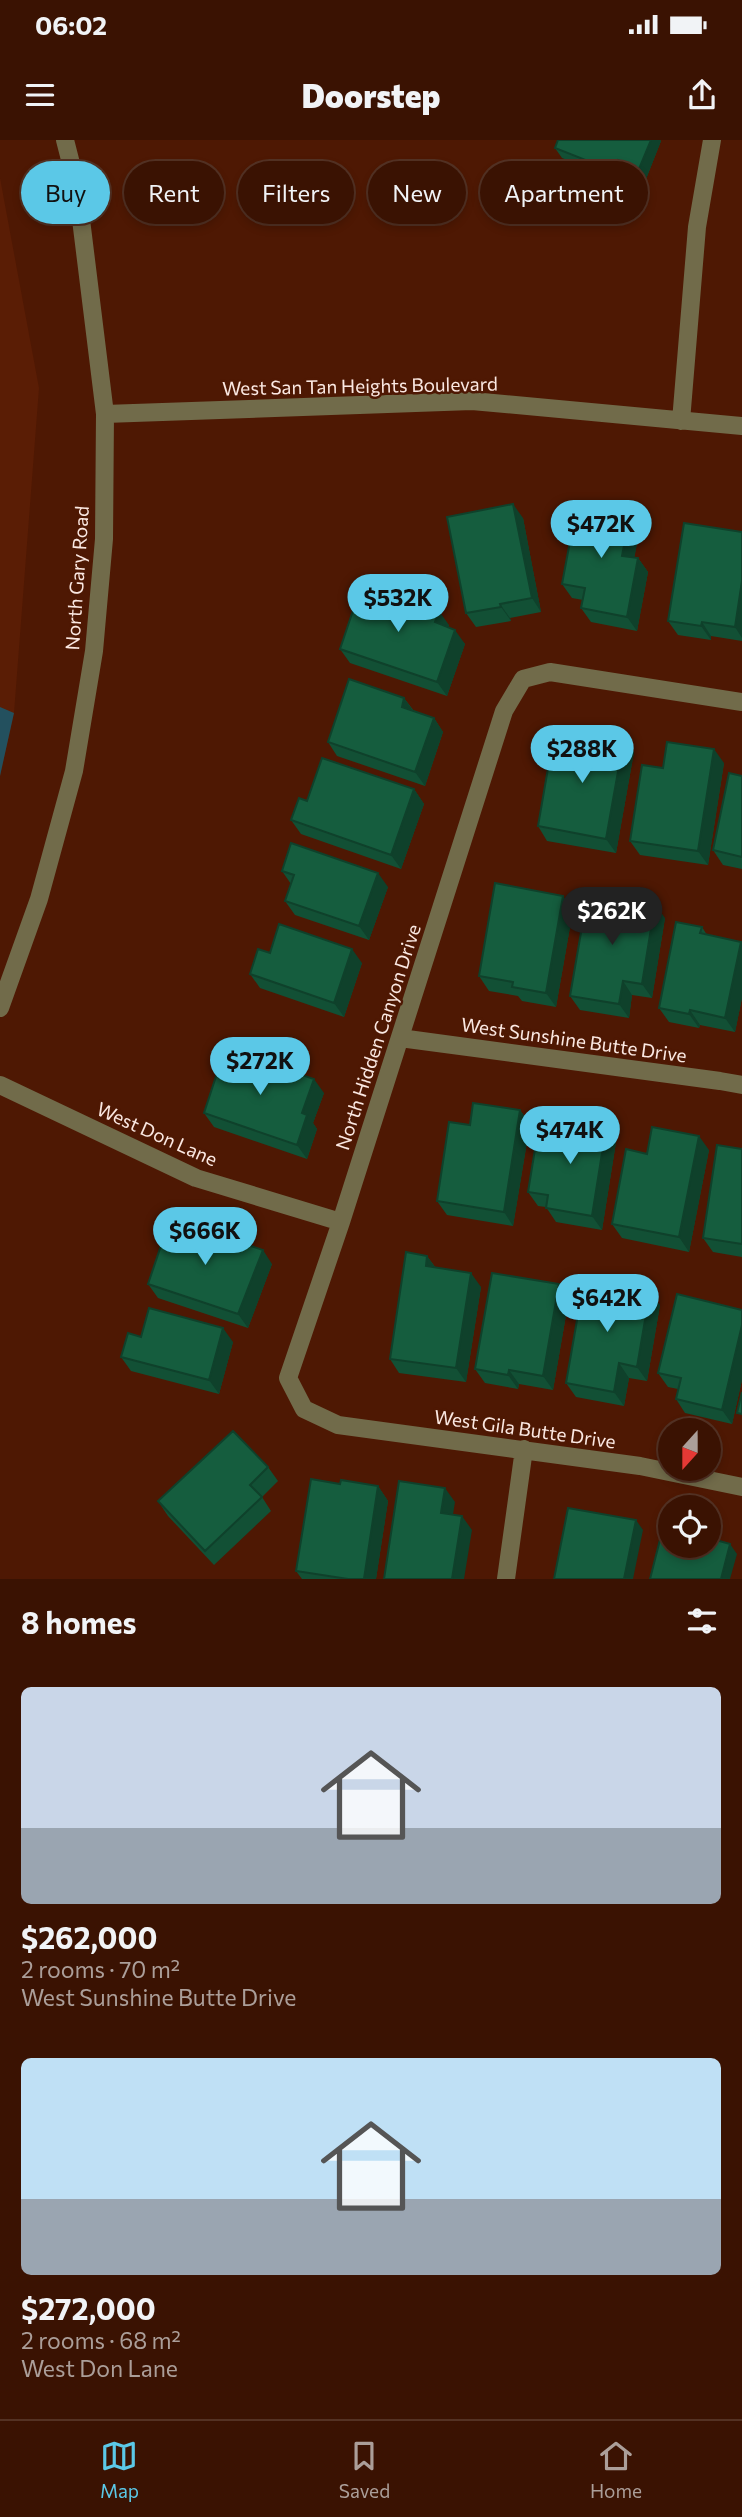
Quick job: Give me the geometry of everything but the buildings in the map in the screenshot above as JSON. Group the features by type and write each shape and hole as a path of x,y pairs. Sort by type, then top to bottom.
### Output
{"street":[{"name":"North Gary Road","path":"0,1008 39,899 74,771 94,651 104,539 104,414 80,214 65,140"},
{"path":"681,421 697,227 712,140"},
{"name":"West San Tan Heights Boulevard","path":"104,414 472,401 742,426"},
{"name":"North Hidden Canyon Drive","path":"304,1409 288,1378 341,1222 504,711 523,679 550,672 742,702"},
{"name":"West Sunshine Butte Drive","path":"400,1038 742,1085"},
{"name":"West Don Lane","path":"0,1085 196,1178 341,1222"},
{"name":"West Gila Butte Drive","path":"304,1409 338,1425 640,1466 742,1487"},
{"path":"506,1579 524,1449"}],"shaded area":[{"path":"0,178 39,388 14,713 0,776"}],"water":[{"path":"0,707 14,713 0,776"}]}
